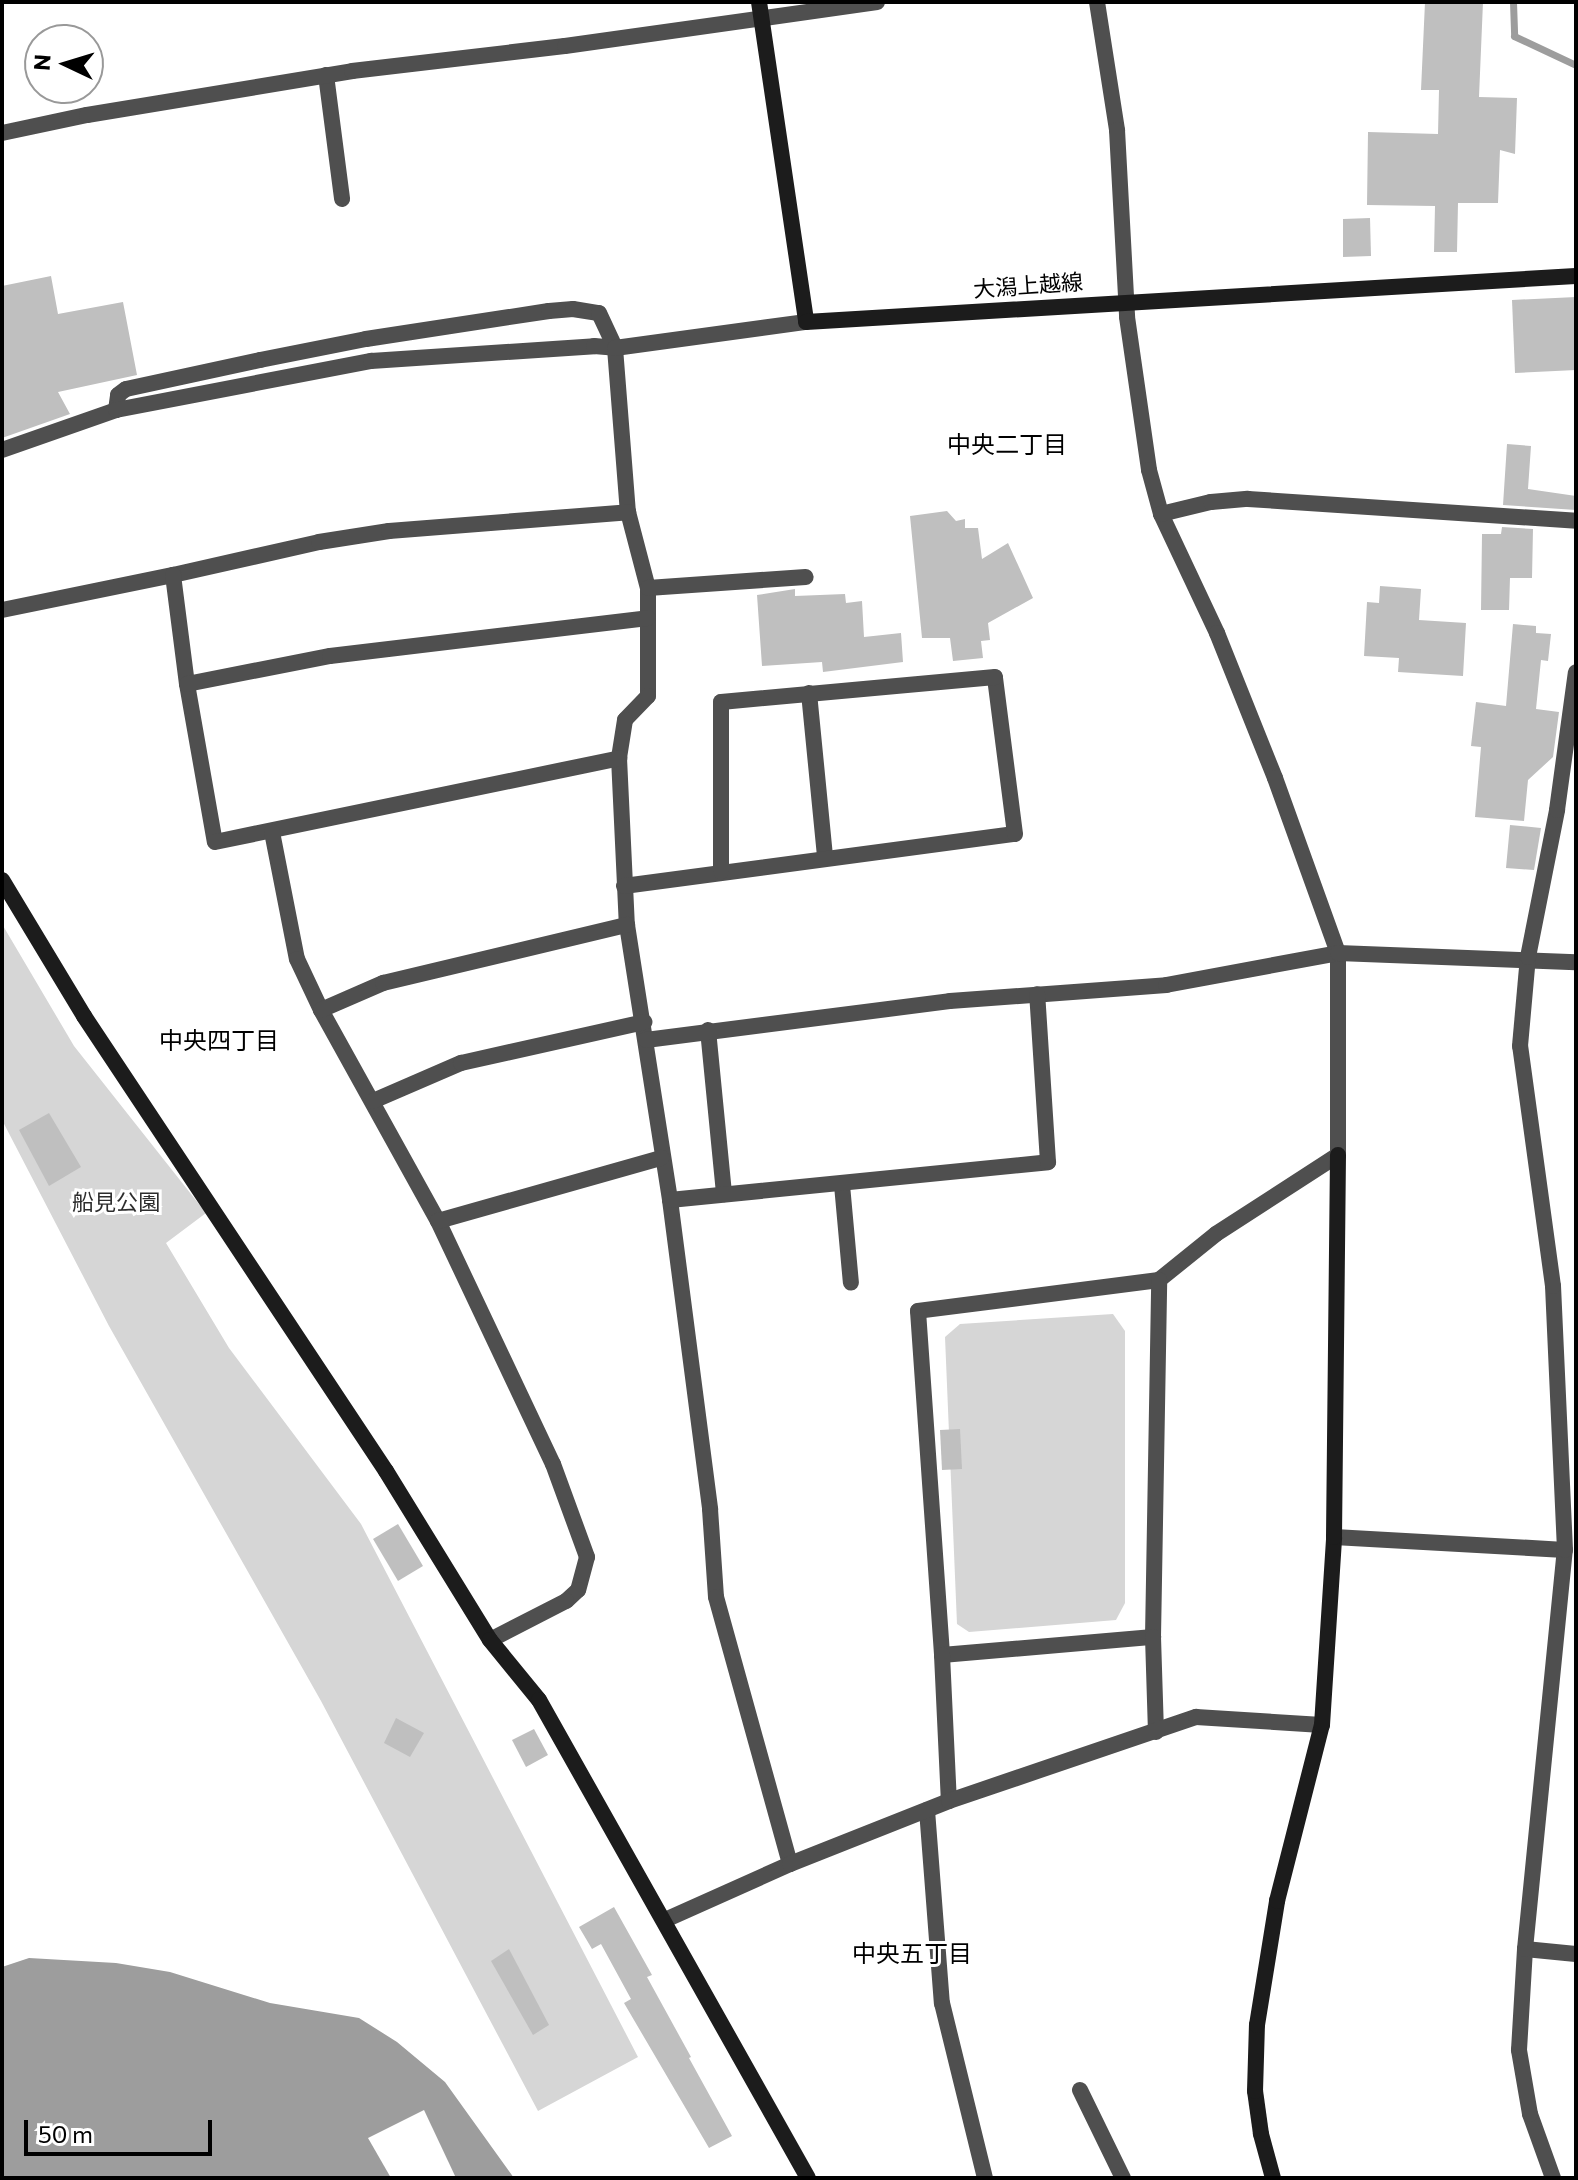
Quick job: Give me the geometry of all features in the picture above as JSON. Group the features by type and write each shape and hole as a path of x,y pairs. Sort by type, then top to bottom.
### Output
{"street":[{"path":"2,450 116,410 371,361 594,346 615,348 806,322 759,2"},
{"path":"2,133 87,115 326,75 761,20 877,2"},
{"path":"1097,2 1117,130 1126,301 1149,470 1161,514 1217,633 1338,953 1334,1537 1322,1725 1277,1901 1261,1991 1255,2091 1261,2134 1273,2178"},
{"path":"326,75 342,199"},
{"name":"大潟上越線","path":"806,322 1576,276"},
{"path":"116,410 118,395 147,383 366,339 549,311 573,309 599,313 615,348 628,512 648,588 648,696 625,720 619,758 627,925 644,1022 661,1158 670,1200 710,1509 716,1597 790,1864"},
{"path":"1161,514 1211,502 1248,499 1576,521"},
{"path":"2,610 319,542 389,531 628,512"},
{"path":"173,575 187,684 215,842 619,758"},
{"path":"648,588 806,577"},
{"path":"187,684 330,656 648,618"},
{"path":"1553,2178 1530,2114 1519,2050 1525,1949 1565,1550 1553,1286 1520,1046 1528,957 1559,795 1576,672"},
{"path":"624,886 1015,834 995,677 721,702 721,871"},
{"path":"809,693 825,857"},
{"path":"272,832 297,959 321,1010 438,1221 553,1464 587,1557 578,1590 566,1601 490,1640"},
{"path":"2,880 84,1016 386,1471 490,1640 539,1700 808,2178"},
{"path":"321,1010 383,983 627,925"},
{"path":"646,1040 950,1001 1166,985 1338,953 1528,957 1576,962"},
{"path":"670,1200 1048,1162 1037,994"},
{"path":"373,1101 461,1063 644,1022"},
{"path":"708,1030 724,1194"},
{"path":"949,1801 918,1311 1159,1280 1216,1234 1338,1155"},
{"path":"438,1221 661,1158"},
{"path":"842,1185 851,1283"},
{"path":"1156,1732 1153,1637 1159,1280"},
{"path":"1334,1537 1565,1550"},
{"path":"942,1655 1153,1637"},
{"path":"665,1920 790,1864 949,1801 1196,1717 1322,1725"},
{"path":"927,1810 942,2003 985,2178"},
{"path":"1525,1949 1576,1954"},
{"path":"1080,2090 1123,2178"}],"green space":[{"name":"船見公園","path":"2,924 74,1046 206,1213 166,1243 229,1348 361,1524 638,2057 538,2111 321,1701 109,1326 2,1120"},
{"path":"1113,1314 1125,1331 1125,1603 1116,1620 969,1632 957,1624 945,1337 960,1324"}],"shaded area":[{"path":"29,1958 116,1963 170,1972 270,2003 359,2018 397,2042 445,2082 514,2178 2,2178 2,1967"}],"pier":[{"path":"424,2110 456,2178 391,2178 368,2138"}],"building":[{"path":"1425,2 1483,2 1479,97 1517,98 1515,154 1500,150 1498,203 1458,203 1457,252 1434,252 1435,206 1367,205 1368,132 1438,134 1439,90 1421,90"},
{"path":"1370,218 1371,256 1343,257 1343,219"},
{"path":"51,276 58,314 123,302 137,375 58,392 70,414 2,438 2,286"},
{"path":"1576,297 1576,370 1515,373 1512,300"},
{"path":"1507,444 1531,446 1528,489 1576,496 1576,510 1503,505"},
{"path":"947,511 956,521 965,519 965,528 978,528 982,559 1008,543 1033,598 988,623 990,640 981,641 983,658 953,661 950,638 922,638 910,516"},
{"path":"1502,527 1533,529 1532,578 1510,578 1509,610 1481,610 1482,534 1501,534"},
{"path":"1380,586 1421,589 1419,620 1466,623 1463,676 1398,672 1399,658 1364,656 1367,602 1379,603"},
{"path":"795,589 795,596 845,594 846,603 862,601 864,637 901,633 903,662 823,672 822,662 762,666 757,595"},
{"path":"1513,624 1536,626 1536,633 1551,634 1548,661 1541,660 1536,709 1559,712 1553,757 1528,780 1524,821 1475,817 1481,747 1471,746 1476,702 1506,706"},
{"path":"1510,825 1541,828 1534,870 1506,868"},
{"path":"49,1113 81,1167 49,1186 19,1130"},
{"path":"960,1429 962,1469 942,1470 940,1430"},
{"path":"398,1524 423,1566 398,1581 373,1539"},
{"path":"396,1718 424,1733 410,1757 384,1743"},
{"path":"534,1729 548,1755 526,1767 512,1740"},
{"path":"614,1907 652,1975 647,1977 732,2136 709,2148 624,2003 631,1999 601,1944 592,1949 579,1927"},
{"path":"509,1949 549,2025 533,2035 491,1961"}],"waterway":[{"path":"1513,2 1514,36 1576,65"}],"district":[{"name":"中央二丁目","path":"1007,444"},
{"name":"中央四丁目","path":"219,1040"},
{"name":"中央五丁目","path":"912,1953"}]}
